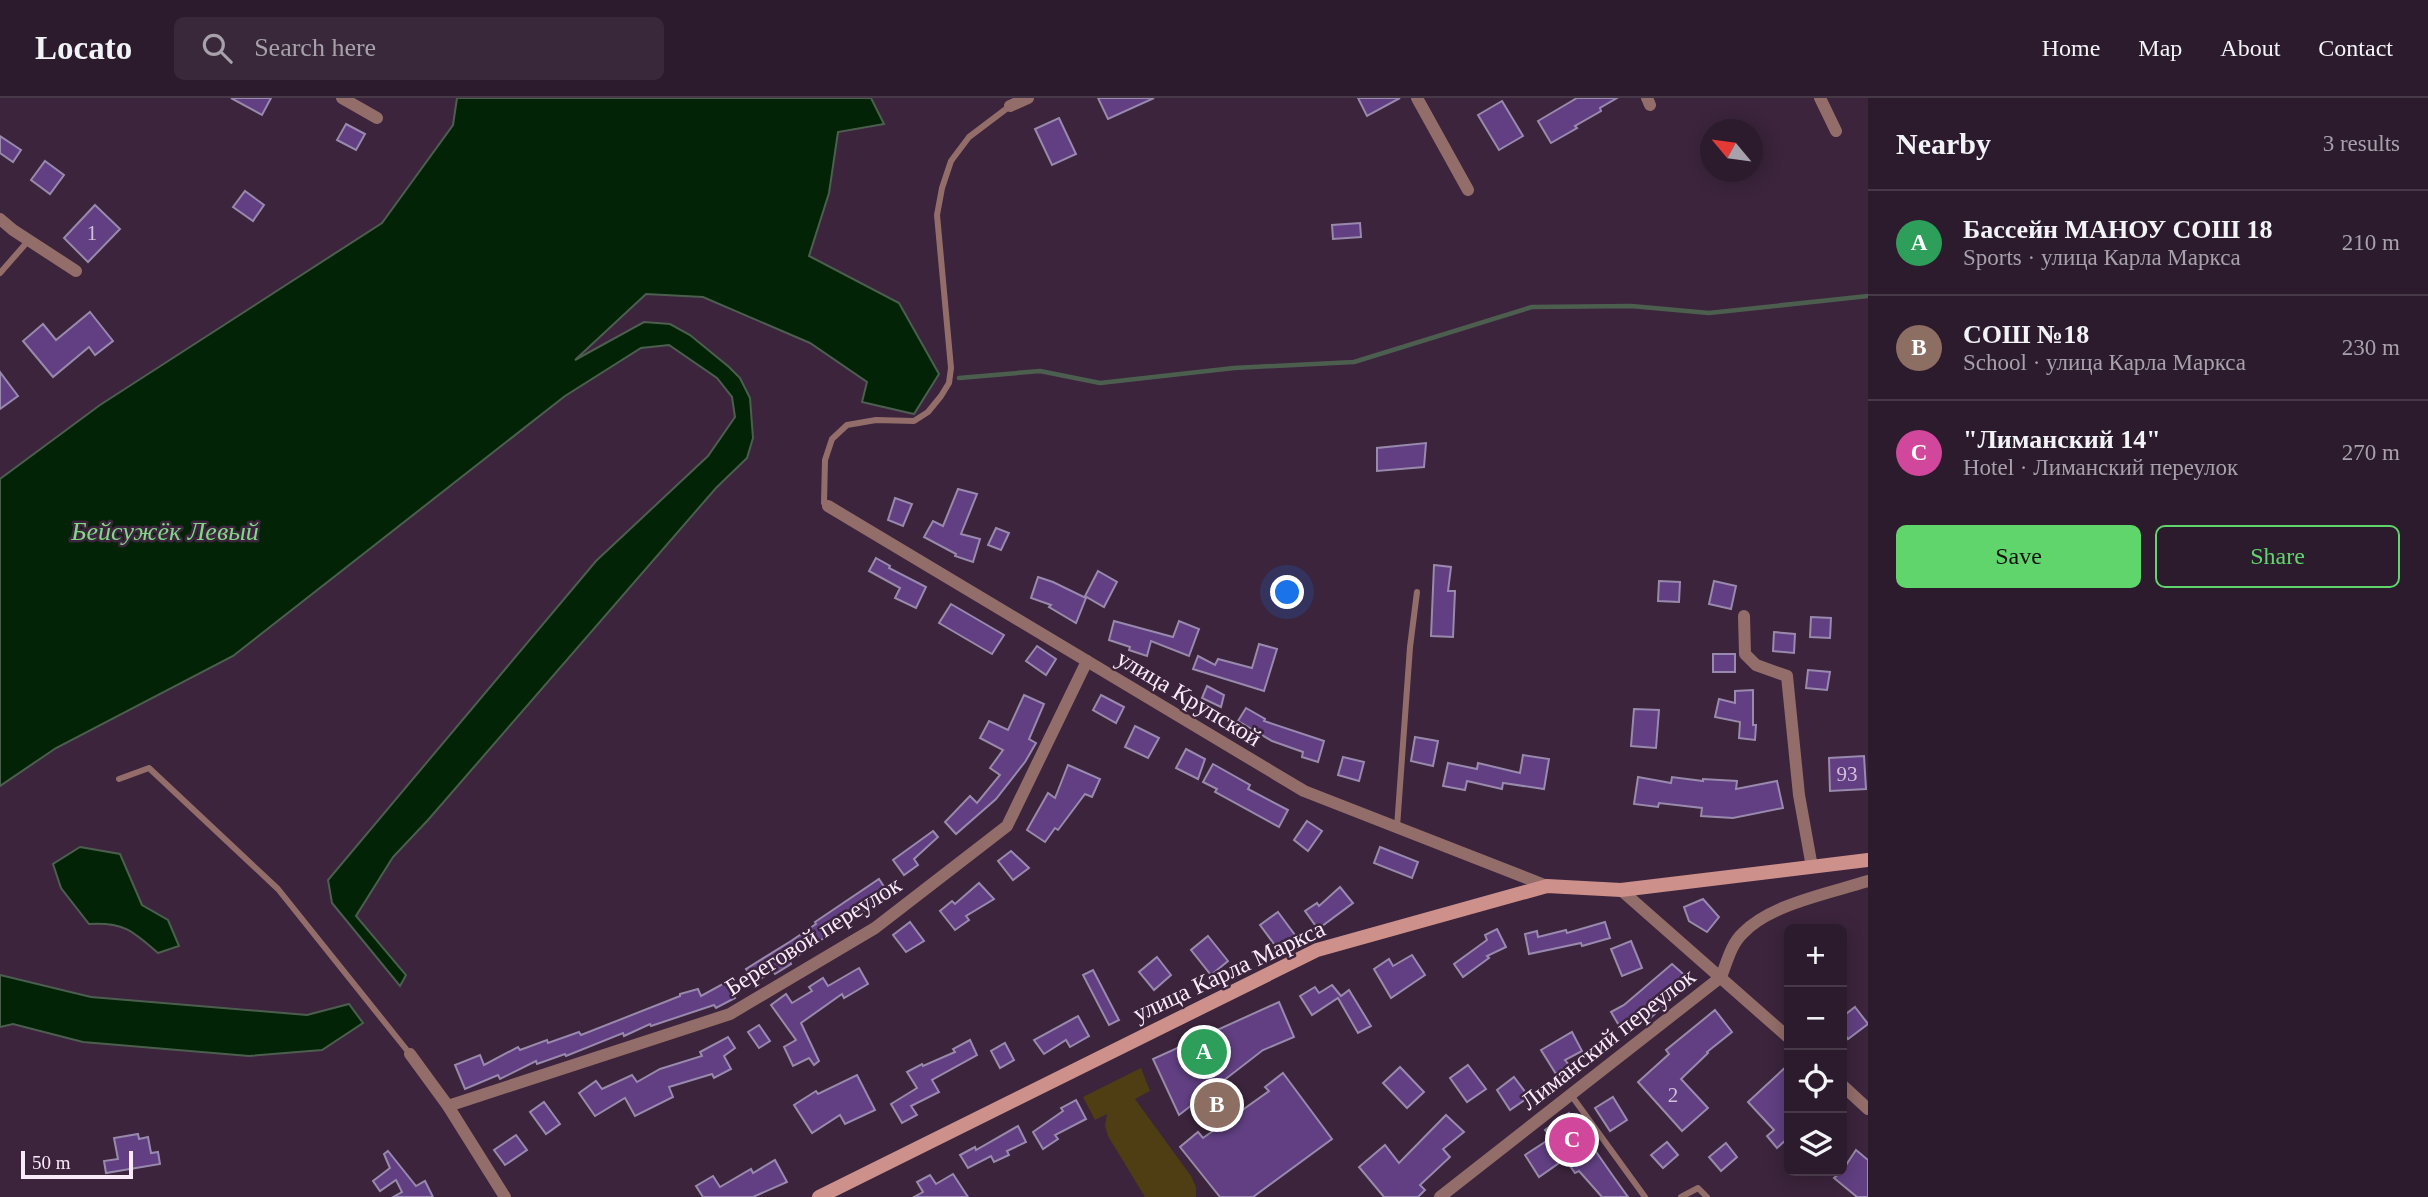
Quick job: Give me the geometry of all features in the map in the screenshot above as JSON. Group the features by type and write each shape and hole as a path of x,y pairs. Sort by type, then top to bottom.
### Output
{"main road":[{"name":"улица Карла Маркса","path":"819,1197 1317,950 1547,886 1621,890 1868,860"}],"street":[{"path":"342,98 377,118"},
{"path":"1010,106 1028,98"},
{"path":"1418,98 1468,190"},
{"path":"1820,98 1836,131"},
{"path":"0,219 76,271"},
{"name":"улица Крупской","path":"828,506 1304,791 1547,886"},
{"path":"1744,616 1745,654 1756,665 1787,676 1799,795 1812,867"},
{"name":"Береговой переулок","path":"449,1106 730,1014 875,928 1007,826 1087,661"},
{"name":"Лиманский переулок","path":"1440,1197 1721,977 1741,934 1757,922 1781,909 1868,881"},
{"path":"1621,890 1784,1034"},
{"path":"411,1054 449,1106 505,1197"},
{"path":"1847,1090 1868,1109"}],"lane":[{"path":"828,506 824,503 825,460 832,439 847,425 876,420 914,421 928,412 949,383 951,368 937,215 942,188 951,161 969,137 1010,106"},
{"path":"0,273 29,240"},
{"path":"1397,827 1410,648 1417,592"},
{"path":"119,779 149,768 268,879 411,1054"},
{"path":"1571,1095 1645,1197"},
{"path":"1681,1197 1698,1188 1707,1197"}],"shaded area":[{"path":"1141,1068 1150,1091 1135,1099 1191,1176 1196,1187 1196,1197 1145,1197 1108,1136 1105,1126 1107,1114 1095,1120 1083,1097"}],"water":[{"name":"Бейсужёк Левый","path":"457,98 871,98 884,124 838,132 829,193 809,256 899,303 939,374 914,414 862,402 867,382 810,343 703,297 646,294 575,360 644,322 670,324 690,335 740,378 750,398 753,438 747,458 716,488 393,857 356,916 406,975 400,986 332,903 328,880 596,561 708,456 735,417 732,397 717,378 669,345 641,348 565,396 233,656 56,748 0,786 0,479 100,405 382,223 453,125"},
{"path":"80,847 120,854 142,905 168,920 179,946 158,953 142,939 120,926 89,924 61,888 53,864"},
{"path":"0,975 91,997 307,1015 349,1004 363,1023 322,1050 249,1056 83,1042 13,1024 0,1027"}],"building":[{"path":"231,98 271,98 262,115"},
{"path":"1098,98 1154,98 1108,119"},
{"path":"1358,98 1400,98 1367,116"},
{"path":"1577,98 1617,98 1575,126 1577,128 1551,143 1538,121"},
{"path":"1502,101 1523,136 1499,150 1478,115"},
{"path":"1059,118 1076,154 1052,165 1035,129"},
{"path":"346,124 365,134 356,150 337,140"},
{"path":"0,136 21,150 13,162 0,153"},
{"path":"45,161 64,175 50,194 31,180"},
{"path":"245,191 264,205 253,221 233,207"},
{"path":"95,205 120,229 88,262 64,238"},
{"path":"1360,223 1361,237 1333,239 1332,225"},
{"path":"90,312 113,341 95,355 89,347 53,377 23,341 43,324 56,340"},
{"path":"0,372 18,396 0,409"},
{"path":"1426,443 1424,467 1377,471 1377,448"},
{"path":"958,489 977,494 961,534 980,539 973,562 955,556 956,554 924,537 933,521 943,526"},
{"path":"895,498 912,504 903,526 888,520"},
{"path":"996,528 1009,533 1001,550 988,545"},
{"path":"876,558 890,566 889,568 926,587 916,608 895,598 900,588 869,571"},
{"path":"1434,565 1451,567 1448,591 1455,591 1453,637 1431,636"},
{"path":"1098,571 1117,582 1104,607 1085,596"},
{"path":"1038,577 1086,598 1076,623 1049,607 1051,605 1031,598"},
{"path":"1659,581 1680,582 1679,602 1658,601"},
{"path":"1714,581 1736,586 1731,609 1709,604"},
{"path":"951,604 1004,635 992,654 939,623"},
{"path":"1811,617 1831,618 1830,638 1810,637"},
{"path":"1114,621 1173,637 1179,621 1199,629 1189,656 1151,641 1147,656 1109,640"},
{"path":"1774,632 1795,634 1794,653 1773,651"},
{"path":"1259,644 1277,649 1264,691 1193,669 1198,656 1215,665 1218,659 1252,668"},
{"path":"1037,646 1056,659 1046,675 1026,661"},
{"path":"1713,654 1735,654 1735,672 1713,672"},
{"path":"1808,670 1830,672 1827,690 1806,688"},
{"path":"1207,686 1224,695 1221,707 1202,698"},
{"path":"1753,690 1755,740 1739,738 1740,722 1715,717 1719,699 1735,703 1735,691"},
{"path":"1024,695 1044,704 1029,739 1036,743 996,799 956,834 945,822 970,796 977,803 1000,775 990,768 1003,750 980,738 989,721 1008,730"},
{"path":"1101,695 1124,707 1116,723 1093,710"},
{"path":"1246,708 1265,719 1264,721 1324,741 1318,762 1302,757 1303,752 1272,741 1238,721"},
{"path":"1634,709 1659,710 1656,748 1631,746"},
{"path":"1135,726 1159,738 1148,758 1125,747"},
{"path":"1415,737 1438,741 1433,766 1411,761"},
{"path":"1186,749 1205,759 1198,779 1176,768"},
{"path":"1523,755 1549,759 1544,789 1503,783 1502,789 1467,781 1465,790 1443,786 1448,763 1477,769 1478,763 1520,773"},
{"path":"1864,756 1866,789 1830,791 1829,758"},
{"path":"1343,757 1364,762 1359,781 1338,775"},
{"path":"1213,764 1250,785 1248,789 1288,810 1279,827 1215,792 1217,789 1203,782"},
{"path":"1068,765 1100,779 1092,797 1085,794 1058,830 1055,828 1045,842 1027,830 1048,793 1055,798"},
{"path":"1638,777 1671,783 1672,777 1737,781 1736,789 1777,781 1783,808 1733,818 1701,816 1702,808 1659,803 1658,807 1634,804"},
{"path":"1307,821 1322,831 1308,851 1294,840"},
{"path":"933,831 938,837 914,859 918,865 904,875 893,860"},
{"path":"1380,847 1418,862 1412,878 1374,863"},
{"path":"1011,851 1029,868 1013,880 998,861"},
{"path":"879,879 889,894 790,961 791,964 755,982 746,969"},
{"path":"979,883 994,899 966,916 969,920 955,930 940,911 952,901 955,904"},
{"path":"1340,887 1353,903 1318,929 1305,911 1317,903 1319,906"},
{"path":"1703,899 1719,917 1707,932 1689,921 1684,907"},
{"path":"1278,912 1295,935 1277,948 1260,925"},
{"path":"910,922 924,941 906,952 893,935"},
{"path":"1605,922 1610,938 1582,946 1581,943 1529,954 1525,934 1537,931 1538,937 1566,930 1567,933"},
{"path":"1497,929 1506,947 1487,956 1489,958 1463,977 1454,964 1487,940 1485,935"},
{"path":"1208,936 1228,961 1211,975 1191,950"},
{"path":"1631,941 1642,968 1622,976 1611,949"},
{"path":"1412,955 1425,975 1391,998 1374,969 1389,959 1393,966"},
{"path":"1157,957 1171,975 1154,990 1139,972"},
{"path":"1672,964 1691,981 1646,1022 1643,1019 1623,1032 1611,1012 1624,1005"},
{"path":"859,968 868,984 844,998 842,994 801,1023 819,1061 814,1065 809,1058 793,1066 784,1047 796,1040 771,1005 786,994 792,1003 812,991 809,987 823,978 828,986"},
{"path":"1093,970 1119,1020 1109,1025 1083,975"},
{"path":"730,980 739,993 716,1008 714,1005 651,1026 650,1024 566,1056 565,1054 537,1064 536,1061 500,1079 498,1075 465,1089 455,1065 480,1055 484,1065 518,1047 520,1050 579,1032 581,1035 680,994 698,989 701,996"},
{"path":"1332,985 1341,996 1349,990 1371,1026 1358,1033 1338,998 1312,1015 1300,996 1315,987 1319,993"},
{"path":"1279,1002 1294,1037 1263,1050 1179,1115 1153,1059"},
{"path":"1855,1007 1868,1024 1848,1039 1847,1038 1847,1013"},
{"path":"1715,1010 1732,1032 1707,1052 1681,1079 1708,1108 1682,1131 1638,1082 1669,1054 1666,1050"},
{"path":"1078,1016 1089,1036 1070,1047 1066,1040 1044,1054 1034,1040"},
{"path":"759,1025 770,1041 759,1048 748,1032"},
{"path":"1572,1032 1582,1051 1565,1060 1569,1065 1556,1074 1541,1050"},
{"path":"728,1037 735,1048 724,1056 731,1069 714,1078 712,1074 669,1087 673,1097 635,1116 625,1098 595,1116 579,1093 596,1081 602,1089 632,1075 637,1082 660,1069 702,1056 700,1052"},
{"path":"970,1040 977,1055 932,1080 939,1092 911,1106 917,1115 902,1123 891,1104 917,1088 907,1072 955,1052 953,1049"},
{"path":"1005,1043 1014,1060 1000,1068 991,1051"},
{"path":"1468,1065 1486,1089 1467,1102 1450,1078"},
{"path":"1400,1067 1424,1092 1407,1108 1383,1083"},
{"path":"1784,1069 1784,1142 1777,1148 1767,1136 1774,1130 1748,1102"},
{"path":"1283,1073 1332,1139 1253,1197 1220,1197 1180,1147 1198,1132 1203,1138 1269,1091 1265,1087"},
{"path":"857,1075 875,1110 845,1124 840,1115 812,1133 794,1105 816,1091 818,1094"},
{"path":"1514,1077 1529,1097 1510,1110 1497,1090"},
{"path":"1613,1097 1627,1120 1610,1131 1595,1108"},
{"path":"1076,1100 1086,1119 1055,1135 1058,1139 1043,1149 1033,1132 1063,1111 1061,1108"},
{"path":"544,1102 560,1124 546,1134 530,1112"},
{"path":"1569,1113 1628,1197 1602,1197 1579,1171 1575,1173 1565,1159 1539,1177 1525,1155 1551,1138 1545,1130"},
{"path":"1446,1115 1464,1132 1443,1149 1450,1157 1420,1185 1425,1190 1418,1197 1384,1197 1359,1167 1385,1145 1399,1163"},
{"path":"1018,1126 1026,1142 1007,1151 1009,1155 994,1162 991,1156 968,1168 960,1155 975,1147 976,1150"},
{"path":"138,1134 139,1139 148,1137 151,1153 158,1152 160,1164 106,1173 104,1161 118,1159 114,1138"},
{"path":"516,1135 527,1150 505,1165 494,1150"},
{"path":"1667,1142 1678,1155 1663,1168 1651,1155"},
{"path":"1726,1143 1737,1157 1721,1171 1709,1157"},
{"path":"1856,1150 1868,1160 1868,1197 1857,1197 1834,1178 1847,1176 1847,1164"},
{"path":"388,1151 416,1186 425,1181 433,1197 393,1197 402,1192 396,1180 380,1191 373,1181 390,1168 384,1154"},
{"path":"775,1160 787,1182 753,1197 703,1197 696,1186 713,1176 720,1187 751,1169 753,1173"},
{"path":"953,1174 968,1197 914,1197 923,1192 917,1182 930,1175 936,1184"}],"waterway":[{"path":"959,378 1040,371 1100,383 1234,368 1354,362 1532,307 1631,306 1709,313 1868,296"}],"place":[{"name":"Бассейн МАНОУ СОШ 18","path":"1204,1052"},
{"name":"СОШ №18","path":"1217,1105"},
{"name":"\"Лиманский 14\"","path":"1572,1140"}]}
